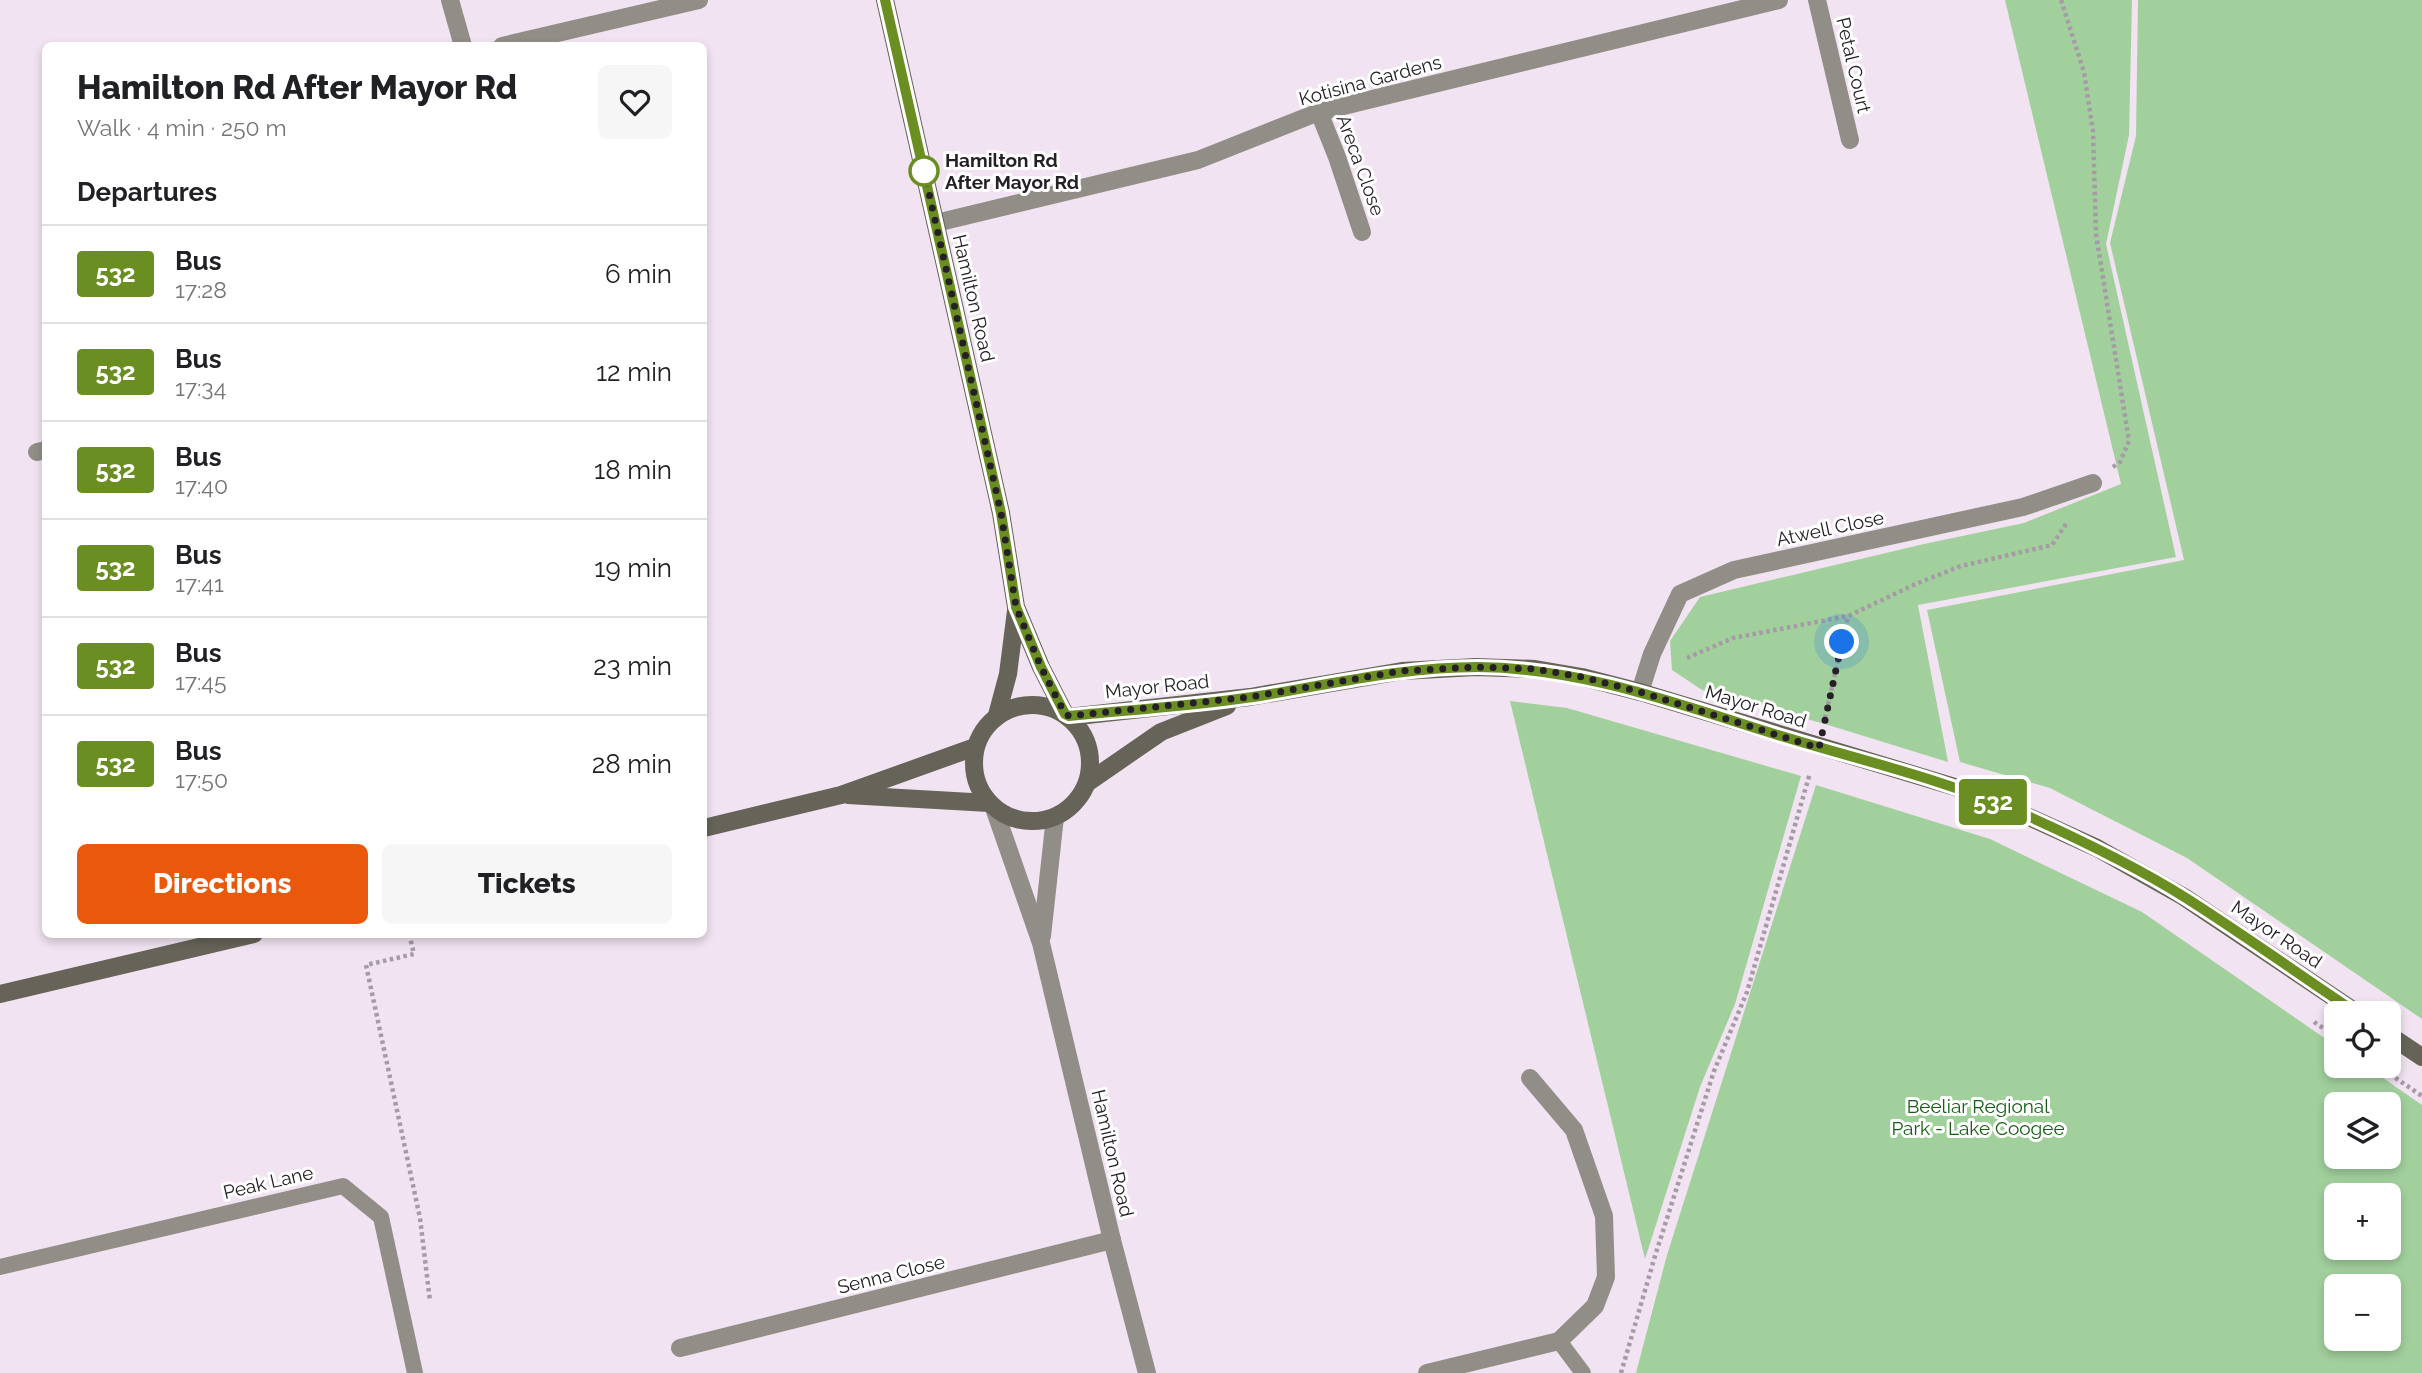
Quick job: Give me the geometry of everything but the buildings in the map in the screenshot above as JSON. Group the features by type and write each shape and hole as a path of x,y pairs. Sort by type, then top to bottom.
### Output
{"main road":[{"name":"Hamilton Road","path":"885,0 1001,513 1016,607 1041,667 1067,715"},
{"name":"Hamilton Road","path":"997,715 1008,674 1016,607"},
{"name":"Mayor Road","path":"1067,715 1250,697 1402,671 1476,667 1535,669 1582,677 1955,787 2018,812 2097,848 2184,897 2339,1001"},
{"name":"Mayor Road","path":"1087,783 1161,732 1250,697"},
{"path":"1031,704 1049,706 1067,715 1081,730 1089,747 1091,765 1087,783 1080,797 1055,817 1023,821 1007,816 991,805 978,787 973,766 975,747 984,729 997,715 1013,707 1031,704"},
{"path":"707,827 841,795 975,747"},
{"path":"841,795 991,805"},
{"path":"0,993 237,938"},
{"path":"2401,1043 2422,1057"}],"street":[{"path":"450,0 462,42"},
{"path":"519,42 699,0"},
{"name":"Kotisina Gardens","path":"936,223 1198,160 1319,112 1779,0"},
{"name":"Petal Court","path":"1817,0 1850,140"},
{"name":"Areca Close","path":"1319,112 1362,232"},
{"name":"Atwell Close","path":"1640,692 1652,654 1680,594 1734,570 2023,507 2093,483"},
{"name":"Hamilton Road","path":"991,805 1041,943 1112,1240 1147,1373"},
{"name":"Hamilton Road","path":"1041,943 1055,817"},
{"path":"1427,1373 1559,1341 1595,1306 1606,1277 1604,1216 1574,1130 1530,1078"},
{"name":"Senna Close","path":"680,1348 1112,1240"}],"lane":[{"name":"Peak Lane","path":"0,1267 343,1186 381,1217 415,1373"},
{"path":"1559,1341 1583,1373"}],"path":[{"path":"1687,658 1733,638 1848,616 1917,583 1961,566 2052,545 2093,483 2120,462 2129,441 2096,234 2093,131 2084,72 2061,0"},
{"path":"1621,1373 1714,1071 1747,992 1819,748 1848,616"},
{"path":"410,938 414,954 366,965 420,1218 431,1308"},
{"path":"2304,1015 2324,1029"},
{"path":"2396,1078 2422,1096"}],"green space":[{"path":"2005,0 2132,0 2129,135 2106,244 2176,557 1918,605 1948,762 1702,690 1672,670 1670,641 1700,597 2024,523 2121,484"},
{"path":"2138,0 2422,0 2422,1019 2401,1005 2401,1001 2396,1001 2187,858 2050,788 1960,762 1927,610 2184,560 2110,243 2136,136"},
{"path":"1510,701 1567,708 1801,776 1735,1004 1700,1087 1645,1259"},
{"name":"Beeliar Regional Park - Lake Coogee","path":"1816,785 1990,839 2142,912 2324,1038 2324,1078 2383,1078 2422,1105 2422,1373 1636,1373 1667,1255"}],"bus line":[{"name":"532","path":"885,0 1001,513 1016,607 1041,667 1065,714 1069,716 1250,697 1402,671 1515,668 1582,677 1955,787 2018,812 2097,848 2184,897 2339,1001"}],"place":[{"name":"Hamilton Rd After Mayor Rd","path":"924,171"}],"route":[{"path":"924,171 1001,513 1016,607 1041,667 1065,714 1069,716 1250,697 1402,671 1476,667 1535,669 1582,677 1640,692 1819,748 1842,642"}]}
